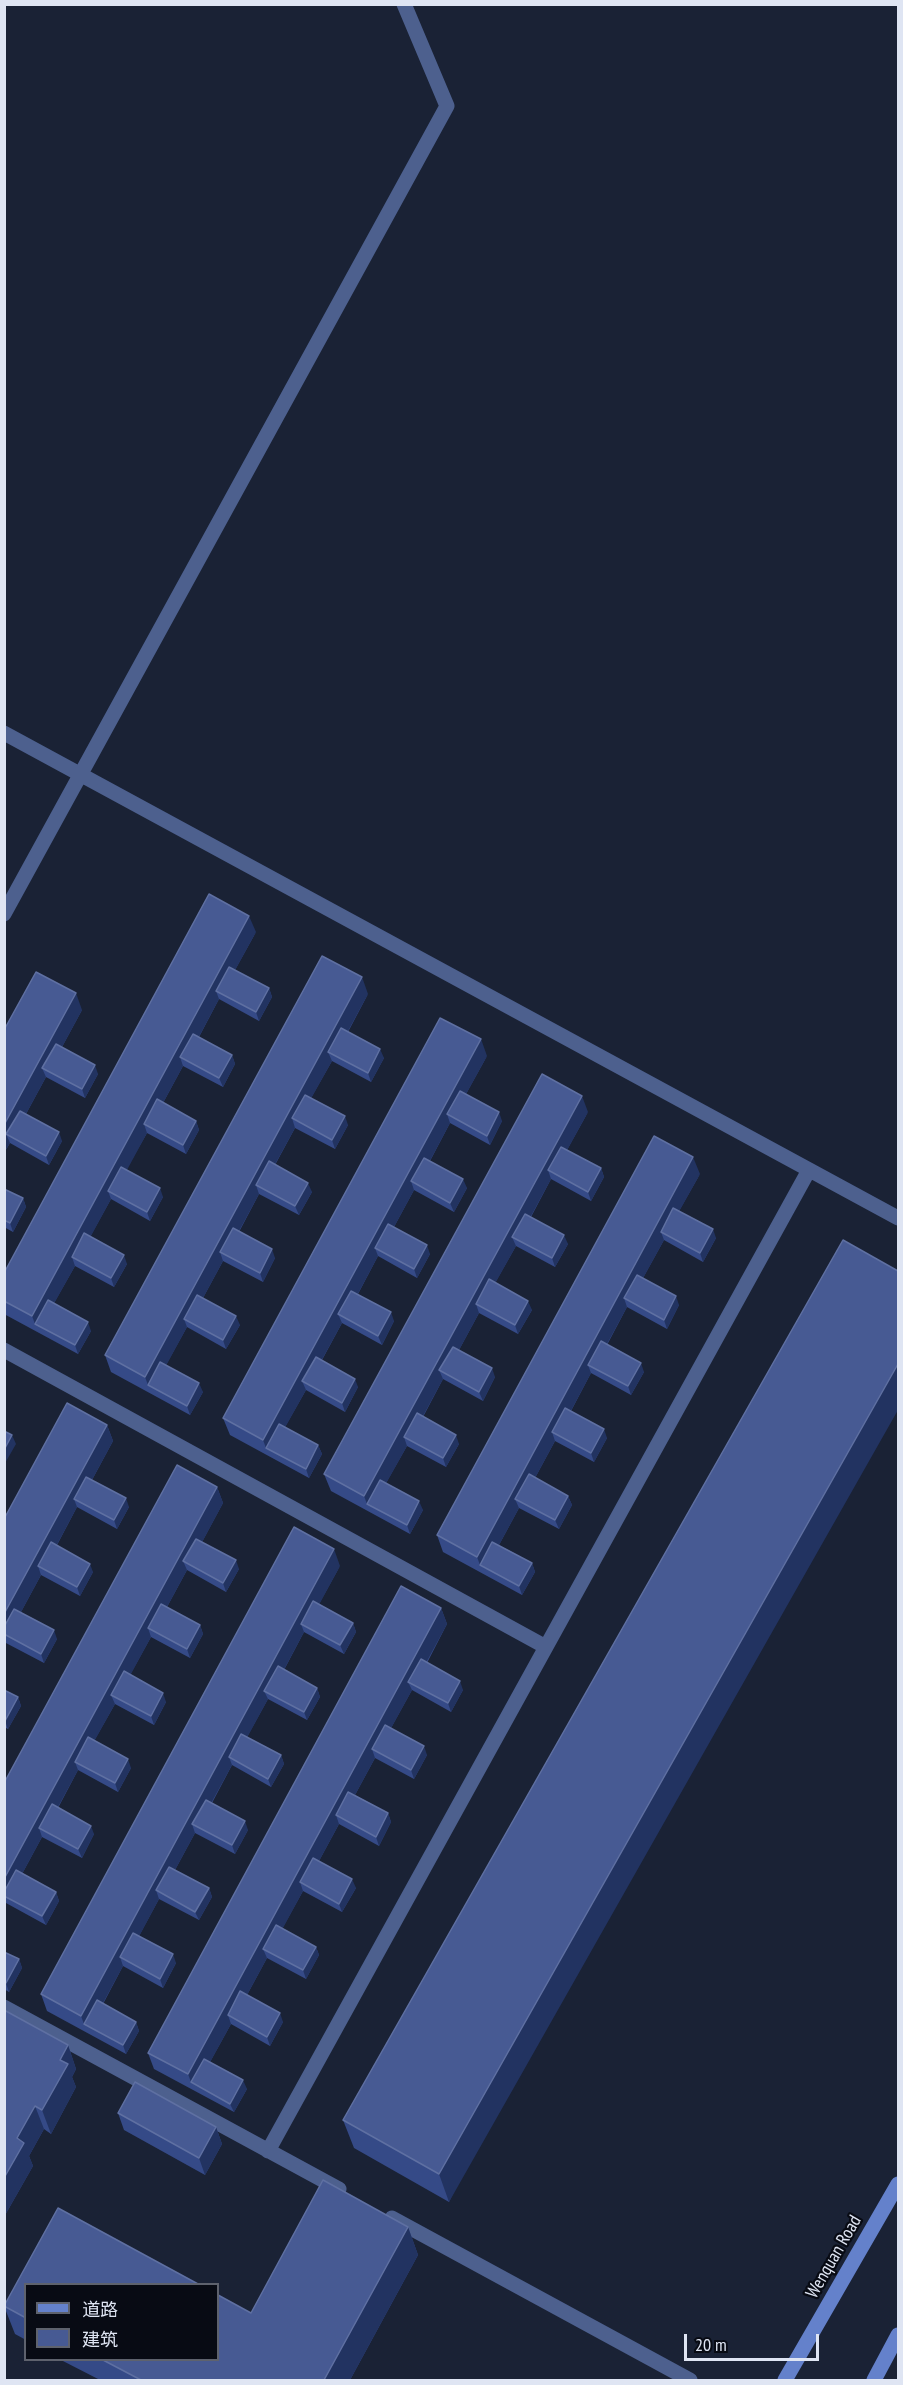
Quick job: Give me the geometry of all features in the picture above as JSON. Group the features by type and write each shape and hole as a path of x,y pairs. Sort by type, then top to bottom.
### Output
{"main road":[{"name":"Wenquan Road","path":"785,2380 898,2184"},
{"path":"874,2380 898,2335"}],"street":[{"path":"4,914 447,106 405,4"},
{"path":"4,733 898,1218"},
{"path":"268,2151 809,1170"},
{"path":"4,1350 546,1647"},
{"path":"4,2007 353,2197"},
{"path":"374,2208 690,2380"}],"building":[{"path":"209,894 249,916 32,1316 4,1301 4,1273"},
{"path":"322,956 362,977 145,1377 105,1355"},
{"path":"229,967 269,988 256,1012 216,991"},
{"path":"36,972 76,993 4,1125 4,1030"},
{"path":"440,1018 481,1039 263,1440 223,1418"},
{"path":"341,1028 380,1049 368,1073 328,1052"},
{"path":"193,1034 232,1055 219,1078 180,1057"},
{"path":"56,1044 95,1065 82,1089 42,1068"},
{"path":"542,1074 582,1096 364,1496 324,1474"},
{"path":"460,1091 499,1112 487,1136 447,1114"},
{"path":"305,1095 345,1116 332,1140 292,1118"},
{"path":"157,1099 196,1121 183,1145 144,1124"},
{"path":"20,1111 59,1132 46,1156 6,1134"},
{"path":"654,1136 693,1157 477,1557 437,1535"},
{"path":"561,1147 601,1168 588,1192 548,1170"},
{"path":"424,1158 463,1179 450,1203 411,1181"},
{"path":"269,1161 308,1183 295,1206 256,1185"},
{"path":"121,1167 160,1188 147,1212 108,1191"},
{"path":"4,1189 23,1198 10,1223 4,1220"},
{"path":"673,1208 713,1229 700,1253 661,1232"},
{"path":"525,1214 564,1235 552,1258 512,1237"},
{"path":"388,1224 427,1245 414,1269 375,1248"},
{"path":"233,1228 272,1249 260,1273 220,1252"},
{"path":"84,1233 124,1255 111,1278 72,1257"},
{"path":"843,1240 898,1271 898,1364 439,2174 343,2120"},
{"path":"637,1275 676,1296 664,1320 624,1298"},
{"path":"489,1279 528,1301 515,1325 476,1304"},
{"path":"351,1291 391,1312 378,1336 338,1314"},
{"path":"197,1295 236,1316 223,1340 184,1319"},
{"path":"48,1300 88,1322 75,1345 35,1324"},
{"path":"601,1341 641,1363 628,1386 588,1365"},
{"path":"453,1347 492,1368 479,1392 439,1370"},
{"path":"316,1357 355,1379 342,1403 302,1381"},
{"path":"160,1362 199,1383 187,1406 148,1385"},
{"path":"67,1403 107,1425 4,1614 4,1519"},
{"path":"565,1408 604,1429 591,1453 552,1432"},
{"path":"417,1413 456,1435 443,1458 404,1437"},
{"path":"279,1424 318,1445 306,1469 266,1448"},
{"path":"4,1431 12,1435 4,1450"},
{"path":"177,1465 217,1487 4,1879 4,1783"},
{"path":"529,1474 568,1496 555,1520 515,1499"},
{"path":"86,1477 126,1498 114,1520 74,1499"},
{"path":"380,1480 419,1501 407,1525 367,1504"},
{"path":"294,1527 334,1549 81,2016 41,1994"},
{"path":"196,1539 236,1560 223,1583 183,1561"},
{"path":"51,1542 90,1564 77,1587 38,1566"},
{"path":"492,1542 532,1563 519,1586 480,1565"},
{"path":"401,1586 441,1608 188,2074 148,2053"},
{"path":"313,1601 353,1623 340,1645 301,1624"},
{"path":"161,1604 200,1625 187,1649 148,1628"},
{"path":"14,1609 54,1630 41,1654 4,1634 4,1627"},
{"path":"421,1659 460,1681 448,1703 408,1682"},
{"path":"278,1666 317,1688 304,1712 264,1691"},
{"path":"124,1671 163,1693 151,1716 111,1695"},
{"path":"4,1690 18,1697 5,1721 4,1720"},
{"path":"385,1725 424,1746 411,1770 372,1749"},
{"path":"241,1734 281,1755 268,1779 229,1757"},
{"path":"88,1737 128,1759 115,1783 75,1762"},
{"path":"348,1792 388,1813 376,1837 336,1815"},
{"path":"206,1800 245,1821 232,1845 192,1824"},
{"path":"52,1804 91,1826 78,1849 39,1828"},
{"path":"313,1858 352,1879 339,1904 300,1882"},
{"path":"169,1867 209,1888 195,1912 156,1890"},
{"path":"16,1870 56,1892 42,1916 4,1896"},
{"path":"276,1925 316,1947 303,1970 263,1949"},
{"path":"133,1933 173,1954 160,1979 120,1957"},
{"path":"4,1952 19,1959 6,1983 4,1982"},
{"path":"240,1991 280,2013 267,2037 228,2015"},
{"path":"97,2000 136,2022 123,2045 84,2024"},
{"path":"4,2010 68,2045 60,2060 68,2064 42,2110 35,2106 17,2138 24,2143 4,2178"},
{"path":"204,2059 243,2080 230,2104 191,2082"},
{"path":"135,2082 216,2127 199,2158 118,2113"},
{"path":"323,2180 408,2227 324,2380 141,2380 105,2361 219,2361 219,2296 251,2313"},
{"path":"58,2208 196,2283 24,2283 24,2317 4,2306"}]}
